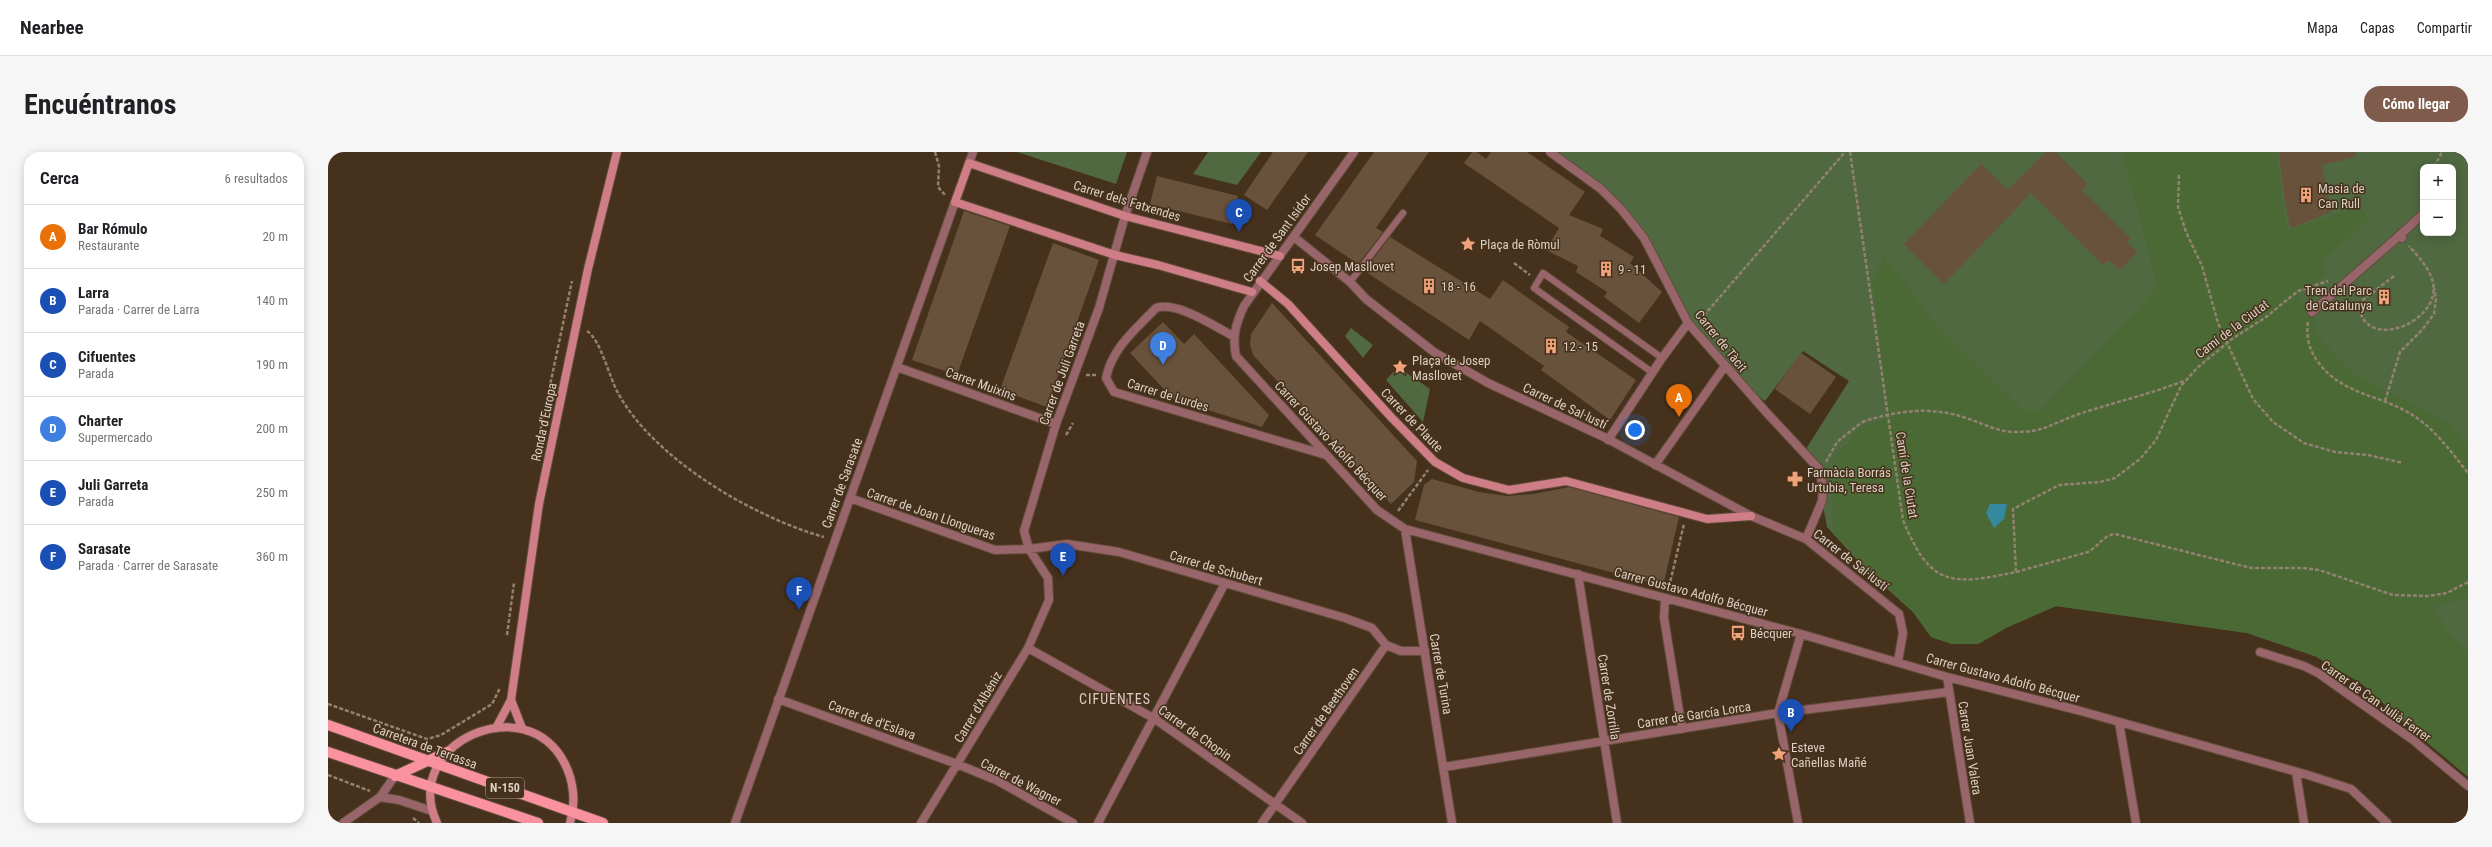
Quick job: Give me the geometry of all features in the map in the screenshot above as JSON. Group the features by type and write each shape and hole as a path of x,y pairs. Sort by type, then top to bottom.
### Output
{"main road":[{"name":"Carretera de Terrassa","path":"328,725 603,823"},
{"name":"N-150","path":"328,752 395,776 432,786 538,823"},
{"path":"395,776 432,762 447,752"}],"street":[{"name":"Ronda d'Europa","path":"496,728 510,700 539,504 576,324 617,152"},
{"name":"Carrer de Sarasate","path":"735,823 973,152"},
{"name":"Carrer de Juli Garreta","path":"1049,600 1048,578 1029,549 1024,531 1056,424 1075,376 1115,255 1125,216 1147,152"},
{"name":"Carrer de Sant Isidor","path":"1233,340 1244,306 1252,292 1294,237 1354,152"},
{"name":"Carrer de Tàcit","path":"1550,152 1601,189 1621,209 1644,238 1691,326 1725,366 1820,470 1822,501 1806,539"},
{"name":"Carrer dels Fatxendes","path":"969,163 1125,216 1280,256"},
{"path":"955,202 1115,255 1158,265 1252,292"},
{"path":"2312,312 2400,237 2420,217"},
{"name":"Carrer de Sal·lustí","path":"1294,237 1350,282 1366,299 1434,352 1488,383 1608,440 1751,516 1806,539 1899,614 1903,633 1898,661"},
{"name":"Carrer de Plaute","path":"1260,281 1288,304 1391,417 1435,462 1463,478 1509,490 1566,481 1707,519 1751,516"},
{"path":"1107,374 1110,361 1117,350 1156,308 1165,305 1176,308 1233,340"},
{"path":"1608,440 1662,358 1691,326"},
{"name":"Carrer Gustavo Adolfo Bécquer","path":"1233,340 1236,356 1377,510 1405,529 1800,634 1898,661 1947,677 2119,722 2308,775 2351,789 2387,823"},
{"path":"1655,465 1725,366"},
{"name":"Carrer Muixins","path":"897,367 1056,424"},
{"name":"Carrer de Lurdes","path":"1107,374 1108,384 1114,392 1327,455"},
{"name":"Carrer de Joan Llongueras","path":"850,498 995,550 1029,549"},
{"name":"Carrer de Turina","path":"1405,529 1452,823"},
{"name":"Carrer de Schubert","path":"1029,549 1067,544 1119,552 1372,628 1386,645"},
{"name":"Carrer de Zorrilla","path":"1578,574 1617,823"},
{"path":"1098,823 1225,583"},
{"path":"1665,599 1664,618 1682,729"},
{"name":"Carrer d'Albéniz","path":"921,823 1028,648 1049,600"},
{"path":"1798,823 1778,713 1800,634"},
{"path":"1386,645 1401,651 1425,651"},
{"name":"Carrer de Beethoven","path":"1262,823 1386,645"},
{"name":"Carrer de Chopin","path":"1028,648 1154,719 1302,823"},
{"name":"Carrer de Can Julià Ferrer","path":"2260,652 2304,666 2318,673 2413,740 2468,786"},
{"name":"Carrer Juan Valera","path":"1947,677 1970,823"},
{"name":"Carrer de García Lorca","path":"1444,767 1778,713 1949,692"},
{"name":"Carrer de d'Eslava","path":"778,699 957,764"},
{"path":"510,700 522,728"},
{"path":"2119,722 2136,823"},
{"path":"447,752 467,737 496,728 522,728 540,737 562,758 573,786 570,823"},
{"path":"432,762 432,812 437,823"},
{"name":"Carrer de Wagner","path":"957,764 996,780 1073,823"},
{"path":"2296,772 2304,823"},
{"path":"343,823 380,797 395,776"},
{"path":"380,797 398,800 432,812"}],"lane":[{"path":"1350,282 1403,213"},
{"path":"1653,373 1534,288 1544,273 1662,358"}],"path":[{"path":"935,152 939,166 938,187 955,202"},
{"path":"1691,326 1845,152"},
{"name":"Camí de la Ciutat","path":"1850,152 1903,520 1912,544 1925,561 1939,575 1959,580 1978,580 2016,572 2012,509 2059,485 2100,482 2115,478 2134,464 2156,440 2181,386 2197,368 2228,342 2298,291 2333,280"},
{"path":"2436,164 2442,152"},
{"path":"2179,175 2178,207 2186,232 2202,266 2218,323 2254,399 2273,422 2304,443 2335,452 2368,455 2403,463"},
{"path":"2385,401 2400,352 2422,330 2434,314 2436,298 2433,280 2420,258 2400,237"},
{"path":"1514,264 1539,281"},
{"path":"537,449 573,276"},
{"path":"2394,276 2364,300 2359,307 2360,315 2367,323 2378,329 2397,330 2422,316 2431,302 2433,280"},
{"path":"2312,312 2307,331 2308,345 2327,375 2341,385 2385,401 2412,414 2437,434 2468,473"},
{"path":"563,320 576,324 590,333 618,393 640,426 660,446 720,489 756,510 804,531 835,540"},
{"path":"1075,376 1107,374"},
{"path":"1821,480 1826,462 1837,442 1862,422 1887,414 1932,410 1963,416 1991,427 2011,432 2030,432 2047,429 2079,414 2187,380"},
{"path":"1392,520 1435,462"},
{"path":"1665,599 1687,513"},
{"path":"2016,572 2088,552 2095,548 2104,537 2115,534 2251,568 2303,568 2319,570 2393,595 2428,596 2447,593 2468,582"},
{"path":"506,641 516,575"},
{"path":"328,704 426,739 441,735 492,704 502,685"},
{"path":"328,775 366,789 380,797"}],"green space":[{"path":"1017,152 1127,152 1116,184"},
{"path":"1208,152 1261,152 1237,185 1193,174"},
{"path":"1550,152 2468,152 2468,763 2362,684 2317,657 2247,633 2056,606 2008,627 1978,644 1952,644 1931,637 1913,612 1857,560 1827,527 1822,501 1820,470 1804,452 1849,381 1803,351 1765,401 1763,400 1725,366 1693,329 1644,238 1621,209"},
{"path":"2122,152 2276,152 2287,231 2361,206 2368,220 2323,261 2324,270 2328,275 2295,293 2312,312 2317,336 2354,374 2451,424 2468,446 2468,597 2434,607 2450,635 2468,652 2468,777 2412,730 2362,684 2315,656 2247,633 2056,606 2008,627 1978,644 1952,644 1931,637 1913,612 1866,570 1854,553 1833,534 1833,458 1862,427 1888,418 1873,283 1884,254 1937,327 2022,409 2040,411 2158,287"},
{"path":"1351,328 1373,345 1363,358 1345,336"},
{"path":"1398,367 1430,389 1423,422 1386,380"}],"water":[{"path":"1990,504 2007,504 2004,519 1994,528 1986,513"}],"building":[{"path":"1273,152 1308,152 1267,210 1244,195"},
{"path":"1374,152 1429,152 1376,228 1383,232 1358,264 1315,235"},
{"path":"1472,152 1477,152 1486,159 1491,152 1527,152 1585,192 1569,215 1603,229 1600,236 1634,257 1630,263 1662,292 1639,323 1604,297 1607,292 1576,272 1578,266 1546,250 1559,228 1464,163"},
{"path":"2046,152 2056,152 2087,184 2082,190 2130,238 2127,242 2137,253 2120,270 2109,260 2103,265 2031,193 1944,284 1904,244 1981,164 2008,190"},
{"name":"Masia de Can Rull","path":"2279,152 2356,152 2356,157 2322,165 2331,212 2291,228 2285,203"},
{"path":"1157,176 1238,196 1232,224 1150,204"},
{"path":"964,211 1010,226 957,375 912,360"},
{"path":"1390,237 1490,299 1503,280 1569,327 1566,332 1636,380 1610,420 1541,370 1544,366 1480,321 1469,340 1369,274 1365,270"},
{"path":"1053,243 1099,260 1047,407 1000,390"},
{"path":"2385,288 2393,299 2384,306 2375,297"},
{"path":"1272,303 1417,461 1414,482 1391,504 1253,355 1250,345 1251,334"},
{"path":"1163,322 1184,344 1194,334 1269,415 1262,427 1173,399 1130,353"},
{"path":"1801,353 1836,377 1810,414 1775,389"},
{"path":"1432,479 1479,492 1507,496 1533,494 1569,487 1679,517 1663,586 1415,520 1424,485"}],"place":[{"name":"Masia de Can Rull","path":"2306,195"},
{"name":"Cifuentes","path":"1239,232"},
{"name":"Plaça de Ròmul","path":"1468,244"},
{"name":"Josep Masllovet","path":"1298,266"},
{"name":"9 - 11","path":"1606,269"},
{"name":"18 - 16","path":"1429,286"},
{"name":"Tren del Parc de Catalunya","path":"2384,297"},
{"name":"12 - 15","path":"1551,346"},
{"name":"Charter","path":"1163,365"},
{"name":"Plaça de Josep Masllovet","path":"1400,367"},
{"name":"Bar Rómulo","path":"1679,417"},
{"name":"Farmàcia Borrás Urtubia, Teresa","path":"1795,479"},
{"name":"Juli Garreta","path":"1063,576"},
{"name":"Sarasate","path":"799,610"},
{"name":"Bécquer","path":"1738,633"},
{"name":"Larra","path":"1791,732"},
{"name":"Esteve Cañellas Mañé","path":"1779,754"}],"district":[{"name":"CIFUENTES","path":"1115,699"}]}
